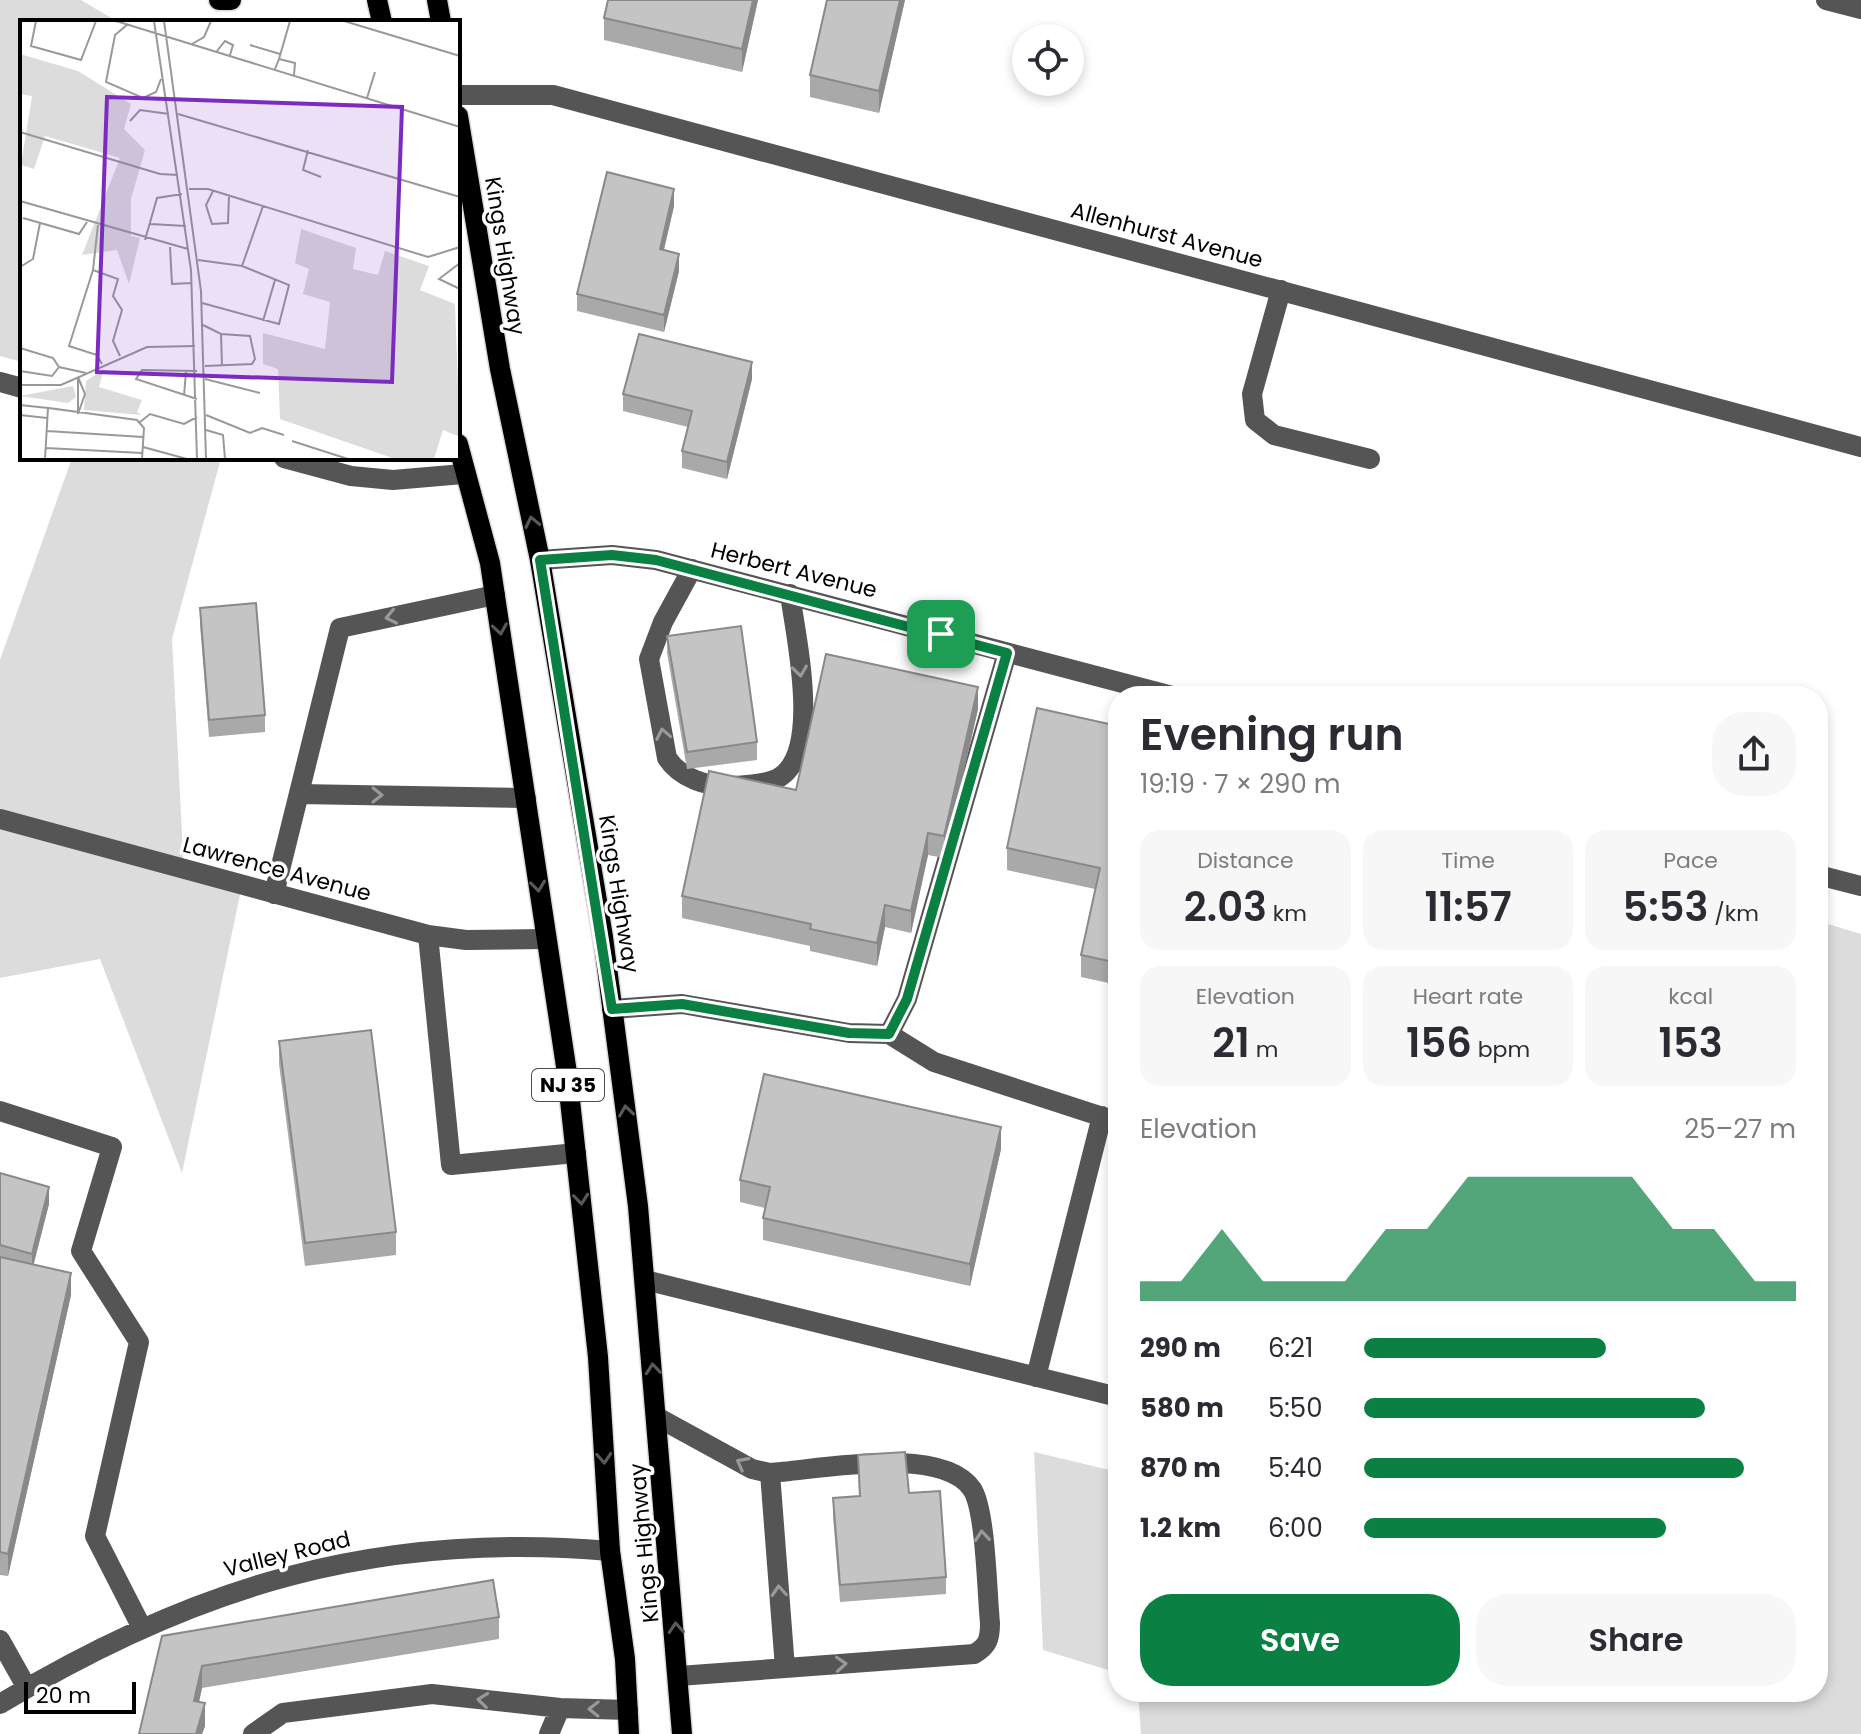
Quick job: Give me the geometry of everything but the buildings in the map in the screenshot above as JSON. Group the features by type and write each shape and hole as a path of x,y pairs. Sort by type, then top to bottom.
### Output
{"main road":[{"path":"219,0 231,0"},
{"path":"377,0 382,20"},
{"path":"437,0 441,20"},
{"name":"Kings Highway","path":"460,128 500,369 540,560 612,1009 645,1280 682,1734"},
{"name":"Kings Highway","path":"460,456 490,563 544,939 567,1073 598,1357 610,1551 625,1659 629,1734"}],"street":[{"path":"1826,0 1861,9"},
{"name":"Allenhurst Avenue","path":"460,95 553,95 1861,447"},
{"path":"1281,290 1252,394 1255,420 1274,435 1370,459"},
{"path":"0,382 20,387"},
{"path":"291,460 351,476 379,479 463,474"},
{"name":"Herbert Avenue","path":"540,560 612,555 656,560 1134,686"},
{"path":"692,569 663,622 649,659 667,758 675,770 692,779 730,786 775,780 790,766 797,750 804,708 790,594"},
{"path":"274,894 340,628 495,595"},
{"path":"889,1034 907,999 1007,653"},
{"path":"299,794 526,798"},
{"name":"Lawrence Avenue","path":"0,819 428,935 466,940 544,939"},
{"path":"1828,878 1861,886"},
{"path":"428,935 451,1165 576,1153"},
{"path":"612,1009 682,1004 849,1033 889,1034 934,1062 1108,1118"},
{"path":"0,1111 112,1147 81,1251 139,1342 95,1536 142,1628"},
{"path":"1036,1377 1108,1126"},
{"path":"645,1280 1108,1395"},
{"path":"657,1417 752,1469 770,1473 908,1462 933,1465 955,1475 972,1489 979,1507 990,1623 990,1638 985,1647 974,1654 679,1676"},
{"path":"770,1473 785,1668"},
{"name":"Valley Road","path":"0,1704 142,1628 251,1586 360,1559 510,1545 610,1551"},
{"path":"0,1640 27,1688"},
{"path":"253,1734 283,1713 432,1694 560,1708 628,1710"},
{"path":"549,1734 560,1708"}],"shaded area":[{"path":"0,0 81,0 115,20 20,20 20,361 0,356"},
{"path":"71,460 220,460 172,639 184,872 242,885 182,1173 100,959 0,978 0,660"},
{"path":"1828,924 1861,934 1861,1734 1141,1734 1139,1702 1828,1702"},
{"path":"1034,1452 1108,1470 1108,1670 1043,1650"}],"route":[{"path":"612,555 656,560 941,634 1007,653 907,999 889,1034 849,1033 682,1004 612,1009 601,925 540,560 612,555"}]}
